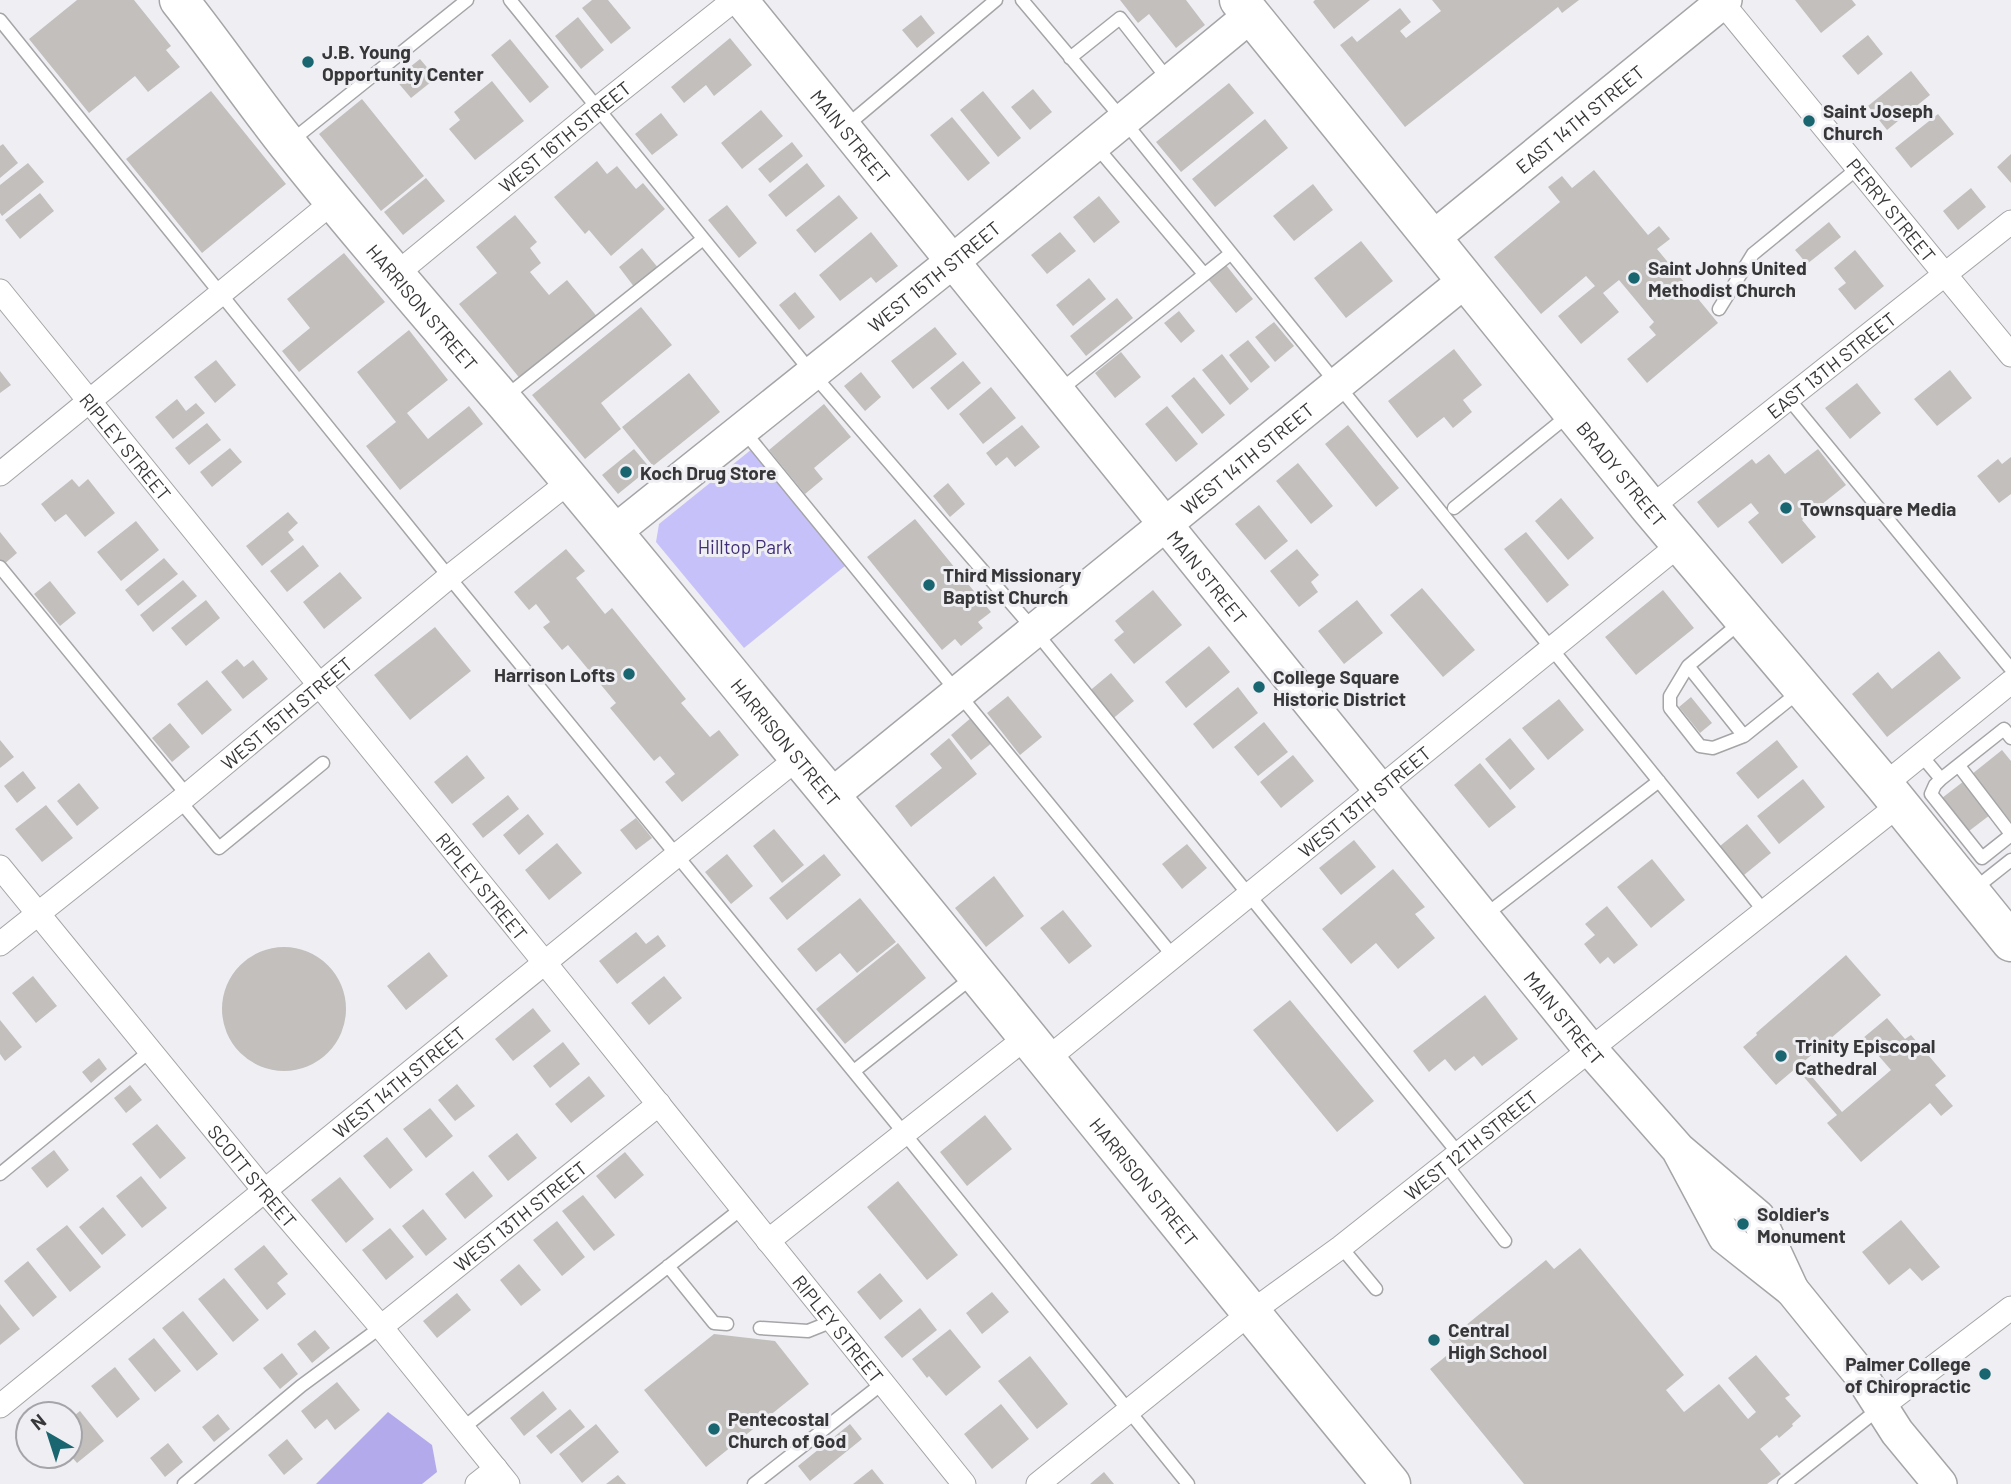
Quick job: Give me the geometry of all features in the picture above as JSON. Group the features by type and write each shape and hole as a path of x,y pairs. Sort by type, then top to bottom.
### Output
{"highway":[{"name":"HARRISON STREET","path":"179,0 287,144 799,757 1391,1484"},
{"name":"BRADY STREET","path":"1245,8 1680,544 1802,689 1920,812 1970,892 2011,942"}],"street":[{"name":"WEST 16TH STREET","path":"395,275 734,0"},
{"name":"MAIN STREET","path":"741,0 1590,1049 1678,1149 1724,1237 1792,1290 1860,1374 1897,1433 1940,1484"},
{"name":"PERRY STREET","path":"1722,1 2011,355"},
{"name":"EAST 14TH STREET","path":"1433,238 1722,1"},
{"name":"WEST 15TH STREET","path":"613,533 1124,121 1170,82 1245,8"},
{"path":"0,474 334,201"},
{"name":"EAST 13TH STREET","path":"1650,508 2011,222"},
{"name":"WEST 14TH STREET","path":"831,796 1467,279"},
{"name":"RIPLEY STREET","path":"0,291 964,1484"},
{"name":"WEST 15TH STREET","path":"0,944 570,481"},
{"name":"WEST 13TH STREET","path":"768,1241 904,1132 1037,1048 1172,956 1680,544"},
{"name":"WEST 12TH STREET","path":"1038,1484 1250,1312 1341,1247 1764,911 1920,812 1921,755 2011,682"},
{"name":"WEST 14TH STREET","path":"0,1406 799,757"},
{"name":"SCOTT STREET","path":"0,867 502,1476"},
{"name":"WEST 13TH STREET","path":"381,1327 659,1104"},
{"path":"1881,1407 2011,1308"},
{"path":"477,1484 502,1476"}],"lane":[{"path":"287,144 467,0"},
{"path":"510,0 812,373 1035,631 1249,895 1452,1158 1504,1241"},
{"path":"845,127 996,0"},
{"path":"1022,0 1124,121 1764,911"},
{"path":"1070,58 1119,18 1170,82"},
{"path":"0,20 449,577 904,1132 1188,1484"},
{"path":"1095,145 1204,274"},
{"path":"1719,309 1753,254 1858,168"},
{"path":"502,399 703,239"},
{"path":"1059,391 1230,254"},
{"path":"1788,397 2011,669"},
{"path":"1454,508 1573,412"},
{"path":"743,429 1172,956"},
{"path":"0,567 183,798 219,848 323,763"},
{"path":"1744,620 1688,666 1670,696 1670,708 1700,746 1713,748 1744,736 1802,689"},
{"path":"1688,666 1744,736"},
{"path":"1959,766 2011,834 1982,858 1920,812 1941,779 2004,729 2011,738"},
{"path":"1921,755 1941,779"},
{"path":"1484,916 1658,781"},
{"path":"1970,892 2011,858 2000,844"},
{"path":"854,1071 977,974"},
{"path":"0,1174 150,1051"},
{"path":"463,1428 741,1209"},
{"path":"1341,1247 1376,1289"},
{"path":"668,1266 714,1323 727,1324"},
{"path":"760,1328 808,1331 833,1321"},
{"path":"184,1484 301,1386 381,1327"},
{"path":"754,1484 883,1383"},
{"path":"1784,1484 1881,1407"}],"green space":[{"name":"Hilltop Park","path":"752,449 845,566 744,648 656,542 659,524"}],"shaded area":[{"path":"388,1412 432,1445 437,1472 422,1484 316,1484"}],"building":[{"path":"77,0 134,0 171,46 166,50 180,67 148,92 135,76 89,113 29,39"},
{"path":"592,0 608,0 631,28 611,44 582,8"},
{"path":"1120,0 1186,0 1205,25 1176,48 1149,14 1138,23"},
{"path":"1370,0 1334,29 1313,2"},
{"path":"1432,0 1579,0 1562,13 1558,7 1405,127 1340,45 1352,36 1357,42 1400,8 1411,22 1400,31 1406,38 1441,11"},
{"path":"1795,0 1852,0 1856,5 1821,33"},
{"path":"921,15 935,33 917,48 902,30"},
{"path":"578,17 604,50 581,69 555,36"},
{"path":"1868,35 1883,54 1858,75 1842,56"},
{"path":"730,38 752,65 714,96 706,85 684,103 671,87"},
{"path":"510,39 549,87 530,103 491,55"},
{"path":"420,59 436,78 411,98 395,79"},
{"path":"1911,71 1930,95 1887,130 1868,106"},
{"path":"492,81 524,121 475,160 449,129 460,120 454,112"},
{"path":"1229,83 1254,113 1181,172 1156,142"},
{"path":"1033,89 1052,112 1030,130 1011,107"},
{"path":"211,91 286,184 202,253 126,159"},
{"path":"983,91 1021,138 998,157 960,110"},
{"path":"362,99 424,176 381,211 319,134"},
{"path":"761,110 783,136 742,169 721,143"},
{"path":"661,113 678,135 652,155 635,134"},
{"path":"1938,114 1954,134 1911,168 1895,148"},
{"path":"952,117 990,163 968,181 930,135"},
{"path":"1265,119 1288,148 1215,207 1192,179"},
{"path":"792,142 803,156 770,183 758,169"},
{"path":"3,144 18,163 0,178 0,146"},
{"path":"2011,154 2011,183 1997,167"},
{"path":"597,161 607,174 617,166 636,189 643,183 665,209 611,256 589,230 585,234 554,197"},
{"path":"28,163 44,182 2,216 0,185"},
{"path":"807,163 825,186 786,217 768,195"},
{"name":"Saint Johns United Methodist Church","path":"1594,170 1648,235 1659,226 1670,239 1657,249 1718,323 1647,383 1627,359 1656,335 1649,327 1654,322 1619,280 1603,293 1619,312 1581,344 1558,316 1595,286 1586,276 1541,314 1494,257 1560,202 1548,187 1562,176 1572,188"},
{"path":"426,178 445,201 403,235 384,212"},
{"path":"1313,184 1333,210 1294,241 1273,216"},
{"path":"1971,188 1986,207 1958,230 1943,211"},
{"path":"40,193 54,211 20,239 5,220"},
{"path":"839,195 858,218 815,253 796,230"},
{"path":"1099,196 1120,222 1094,243 1073,217"},
{"path":"727,205 757,243 739,258 708,220"},
{"path":"515,215 537,242 530,248 541,263 530,272 549,295 567,280 599,319 522,381 459,304 497,273 476,247"},
{"path":"1829,222 1841,237 1807,264 1795,250"},
{"path":"871,232 898,266 876,283 871,277 840,301 819,275"},
{"path":"1060,232 1076,251 1047,274 1031,255"},
{"path":"1361,241 1393,281 1346,318 1314,278"},
{"path":"642,248 659,269 635,288 619,267"},
{"path":"1855,250 1884,286 1855,310 1838,289 1846,283 1834,268"},
{"path":"344,253 385,302 299,372 282,351 310,328 287,299"},
{"path":"1226,265 1253,299 1236,313 1208,279"},
{"path":"1089,278 1106,299 1073,326 1056,305"},
{"path":"795,292 815,317 799,330 779,305"},
{"path":"1117,298 1133,318 1086,356 1070,336"},
{"path":"641,307 672,345 601,403 621,429 585,459 532,395"},
{"path":"1179,311 1195,331 1181,343 1164,323"},
{"path":"1274,322 1294,346 1275,362 1255,337"},
{"path":"935,327 957,354 913,389 891,361"},
{"path":"409,330 448,380 407,413 428,439 469,406 483,424 400,490 366,446 396,422 357,372"},
{"path":"1248,340 1270,367 1251,383 1229,355"},
{"path":"1454,349 1482,385 1463,400 1472,412 1453,428 1444,417 1417,438 1388,401"},
{"path":"1121,352 1141,377 1115,398 1095,373"},
{"path":"1222,354 1249,389 1230,405 1202,370"},
{"path":"216,360 236,385 215,403 194,377"},
{"path":"963,361 981,383 948,410 930,388"},
{"path":"1950,370 1972,398 1937,426 1914,399"},
{"path":"0,371 11,385 0,393"},
{"path":"861,372 881,397 865,411 844,386"},
{"path":"689,373 720,412 653,466 622,427"},
{"path":"1194,377 1225,415 1202,434 1171,396"},
{"path":"1857,383 1881,413 1850,439 1825,408"},
{"path":"991,387 1016,418 983,444 959,414"},
{"path":"177,399 186,411 196,403 205,413 173,439 155,417"},
{"path":"824,404 851,437 814,468 823,479 805,494 769,450"},
{"path":"1167,406 1198,444 1176,462 1145,424"},
{"path":"207,423 221,440 189,465 175,448"},
{"path":"1022,425 1040,447 1015,467 1007,457 996,466 986,453"},
{"path":"1348,425 1399,488 1376,507 1325,444"},
{"path":"230,448 242,462 212,487 200,472"},
{"name":"Koch Drug Store","path":"634,449 650,468 618,494 602,475"},
{"name":"Townsquare Media","path":"1818,449 1846,485 1802,520 1816,537 1782,564 1748,522 1759,513 1751,503 1718,528 1697,502 1752,459 1756,464 1769,454 1785,474"},
{"path":"2011,457 2011,494 1999,503 1977,476 1998,459 2002,464"},
{"path":"1298,463 1333,506 1311,524 1276,481"},
{"path":"72,479 79,487 88,479 115,513 85,537 66,514 55,522 41,504"},
{"path":"948,483 965,504 950,517 933,496"},
{"path":"1561,498 1594,538 1568,560 1535,521"},
{"path":"1259,505 1288,541 1265,560 1235,524"},
{"path":"288,512 298,523 288,532 294,540 262,566 246,546"},
{"name":"Third Missionary Baptist Church","path":"915,519 991,612 978,622 983,628 961,646 955,639 942,650 867,557"},
{"path":"136,521 159,550 121,581 97,552"},
{"path":"0,532 17,553 3,565 0,561"},
{"path":"1526,532 1569,585 1547,603 1504,549"},
{"path":"303,545 319,566 287,592 270,571"},
{"name":"Harrison Lofts","path":"566,549 585,571 576,578 605,614 612,608 686,699 681,703 710,737 719,730 739,755 682,802 665,782 675,774 660,756 654,761 610,708 616,703 568,645 562,650 543,627 550,622 536,604 529,610 514,592"},
{"path":"1297,549 1319,575 1311,582 1318,592 1299,607 1270,571"},
{"path":"164,558 178,574 138,606 125,590"},
{"path":"340,572 362,598 324,629 303,602"},
{"path":"183,580 197,596 153,632 140,615"},
{"path":"50,581 76,613 60,626 34,594"},
{"path":"1422,588 1475,650 1443,677 1390,615"},
{"path":"1153,590 1182,625 1134,664 1114,640 1124,632 1115,621"},
{"path":"1663,590 1694,628 1636,675 1605,637"},
{"path":"206,600 220,618 186,646 171,628"},
{"path":"1357,600 1383,633 1344,664 1318,631"},
{"path":"435,627 471,671 410,720 374,675"},
{"path":"1209,646 1230,672 1186,708 1165,682"},
{"path":"1939,651 1961,678 1887,737 1852,694 1878,672 1892,689"},
{"path":"237,659 244,667 253,660 268,679 243,699 221,672"},
{"path":"1111,673 1134,701 1110,721 1087,693"},
{"path":"207,680 232,710 202,735 177,704"},
{"path":"1238,687 1258,713 1213,749 1193,724"},
{"path":"1008,696 1042,737 1020,755 987,713"},
{"path":"1691,697 1712,723 1700,733 1679,707"},
{"path":"1559,699 1584,730 1548,760 1522,728"},
{"path":"972,717 993,742 971,760 951,735"},
{"path":"1264,722 1288,752 1258,776 1234,747"},
{"path":"170,723 190,747 172,762 152,738"},
{"path":"949,738 977,774 911,827 895,806 942,768 930,754"},
{"path":"1510,738 1535,769 1510,790 1485,759"},
{"path":"0,740 14,757 0,768"},
{"path":"1777,740 1798,767 1758,799 1736,773"},
{"path":"2002,750 2011,761 2011,822 1972,774"},
{"path":"467,755 485,778 452,804 434,782"},
{"path":"1293,755 1314,781 1281,808 1260,782"},
{"path":"1480,763 1516,807 1489,828 1454,785"},
{"path":"23,771 36,788 17,803 4,786"},
{"path":"1803,779 1825,807 1779,844 1757,816"},
{"path":"1964,781 1990,815 1969,831 1942,798"},
{"path":"79,783 99,808 77,826 57,801"},
{"path":"508,795 519,809 483,838 472,824"},
{"path":"46,805 73,838 42,862 15,829"},
{"path":"528,814 544,834 519,855 503,835"},
{"path":"636,818 652,838 636,850 620,830"},
{"path":"1747,824 1771,853 1744,875 1720,846"},
{"path":"774,829 804,865 782,883 753,846"},
{"path":"1354,840 1376,867 1341,895 1319,868"},
{"path":"557,843 582,873 549,900 525,870"},
{"path":"1187,844 1207,868 1182,889 1162,864"},
{"path":"727,854 753,886 731,904 705,872"},
{"path":"824,854 841,875 787,920 769,898"},
{"path":"1652,859 1685,900 1651,928 1617,887"},
{"path":"1393,869 1425,907 1415,914 1435,938 1398,969 1376,943 1351,964 1322,929"},
{"path":"994,876 1024,916 986,947 955,908"},
{"path":"860,898 896,942 857,973 840,953 816,972 797,949"},
{"path":"1607,906 1638,945 1614,964 1608,957 1600,964 1584,944 1595,935 1585,924"},
{"path":"1063,910 1092,946 1069,964 1040,928"},
{"path":"636,932 646,944 658,935 666,946 617,984 599,961"},
{"path":"898,943 926,978 845,1044 816,1009"},
{"path":"284,947 308,951 328,965 342,985 346,1009 342,1033 328,1053 308,1067 284,1071 260,1067 240,1053 226,1033 222,1009 226,985 240,965 260,951"},
{"path":"429,952 448,976 406,1010 387,986"},
{"name":"Trinity Episcopal Cathedral","path":"1846,955 1881,995 1801,1064 1842,1112 1891,1070 1863,1038 1887,1018 1905,1039 1911,1035 1946,1076 1935,1085 1953,1106 1941,1116 1930,1103 1861,1162 1827,1123 1837,1115 1796,1068 1776,1085 1743,1047"},
{"path":"33,976 57,1006 36,1023 12,993"},
{"path":"664,976 682,998 649,1025 631,1003"},
{"path":"1485,995 1518,1039 1482,1066 1474,1056 1455,1071 1445,1059 1429,1072 1413,1051"},
{"path":"1290,1000 1374,1101 1337,1132 1253,1030"},
{"path":"533,1008 551,1031 513,1061 495,1039"},
{"path":"0,1020 22,1047 5,1061 0,1054"},
{"path":"563,1042 580,1064 550,1088 533,1066"},
{"path":"99,1058 107,1069 91,1083 82,1072"},
{"path":"589,1076 605,1096 571,1123 555,1104"},
{"path":"457,1084 475,1106 455,1121 438,1100"},
{"path":"130,1085 142,1100 126,1113 114,1098"},
{"path":"430,1108 453,1136 426,1158 403,1129"},
{"path":"985,1115 1012,1149 967,1186 940,1152"},
{"path":"157,1124 186,1158 160,1179 132,1144"},
{"path":"517,1133 537,1158 508,1181 488,1156"},
{"path":"387,1137 413,1170 390,1189 363,1156"},
{"path":"54,1150 69,1170 47,1188 31,1168"},
{"path":"625,1152 644,1175 615,1199 596,1176"},
{"path":"473,1171 493,1196 465,1219 445,1194"},
{"path":"141,1176 167,1208 142,1228 116,1196"},
{"path":"340,1177 374,1219 346,1243 311,1200"},
{"path":"898,1181 958,1255 927,1280 867,1207"},
{"path":"583,1195 615,1235 594,1251 562,1211"},
{"path":"103,1207 126,1235 102,1255 79,1227"},
{"path":"423,1209 447,1239 426,1256 402,1226"},
{"path":"1901,1220 1940,1267 1922,1281 1910,1268 1889,1285 1862,1252"},
{"path":"557,1221 585,1257 562,1276 533,1240"},
{"path":"67,1225 101,1267 70,1292 36,1249"},
{"path":"390,1228 414,1257 386,1280 362,1250"},
{"path":"264,1245 288,1274 277,1283 286,1294 267,1310 234,1269"},
{"path":"1580,1248 1684,1375 1666,1390 1684,1412 1719,1384 1748,1419 1756,1412 1728,1378 1756,1355 1790,1395 1785,1398 1801,1416 1779,1438 1777,1435 1760,1449 1781,1474 1767,1484 1524,1484 1430,1369 1456,1348 1449,1339 1546,1260 1554,1269"},
{"path":"28,1261 57,1297 33,1317 4,1281"},
{"path":"519,1264 541,1290 521,1306 500,1280"},
{"path":"880,1273 903,1301 880,1320 857,1292"},
{"path":"224,1278 259,1320 233,1342 198,1299"},
{"path":"992,1292 1009,1312 982,1334 966,1313"},
{"path":"457,1293 471,1310 437,1338 423,1321"},
{"path":"0,1304 20,1329 0,1345"},
{"path":"920,1308 937,1330 902,1358 884,1337"},
{"path":"183,1311 218,1354 197,1371 162,1328"},
{"path":"950,1329 981,1367 946,1396 912,1359"},
{"path":"315,1330 330,1348 312,1363 297,1344"},
{"name":"Pentecostal Church of God","path":"714,1334 775,1341 809,1384 706,1467 644,1390"},
{"path":"154,1338 181,1371 155,1392 128,1359"},
{"path":"282,1353 298,1374 280,1389 263,1368"},
{"path":"1030,1356 1068,1404 1037,1429 998,1381"},
{"path":"115,1367 140,1399 117,1418 91,1386"},
{"path":"337,1382 360,1410 335,1430 327,1419 315,1429 301,1411"},
{"path":"543,1391 557,1409 524,1436 510,1418"},
{"path":"1001,1404 1029,1439 992,1469 964,1434"},
{"path":"570,1409 585,1427 551,1454 536,1436"},
{"path":"218,1414 230,1429 214,1442 202,1427"},
{"path":"84,1416 104,1441 84,1457"},
{"path":"596,1424 619,1452 582,1483 559,1454"},
{"path":"850,1424 862,1439 810,1481 798,1466"},
{"path":"287,1439 303,1459 284,1475 268,1455"},
{"path":"168,1443 183,1462 165,1477 150,1458"},
{"path":"872,1469 884,1484 853,1484"},
{"path":"1104,1472 1114,1484 1090,1484"},
{"path":"618,1475 626,1484 606,1484"}],"place":[{"name":"J.B. Young Opportunity Center","path":"308,62"},
{"name":"Saint Joseph Church","path":"1809,121"},
{"name":"Saint Johns United Methodist Church","path":"1634,278"},
{"name":"Koch Drug Store","path":"626,472"},
{"name":"Townsquare Media","path":"1786,508"},
{"name":"Third Missionary Baptist Church","path":"929,585"},
{"name":"Harrison Lofts","path":"629,674"},
{"name":"College Square Historic District","path":"1259,687"},
{"name":"Trinity Episcopal Cathedral","path":"1781,1056"},
{"name":"Soldier's Monument","path":"1743,1224"},
{"name":"Central High School","path":"1434,1340"},
{"name":"Palmer College of Chiropractic","path":"1985,1374"},
{"name":"Pentecostal Church of God","path":"714,1429"}]}
